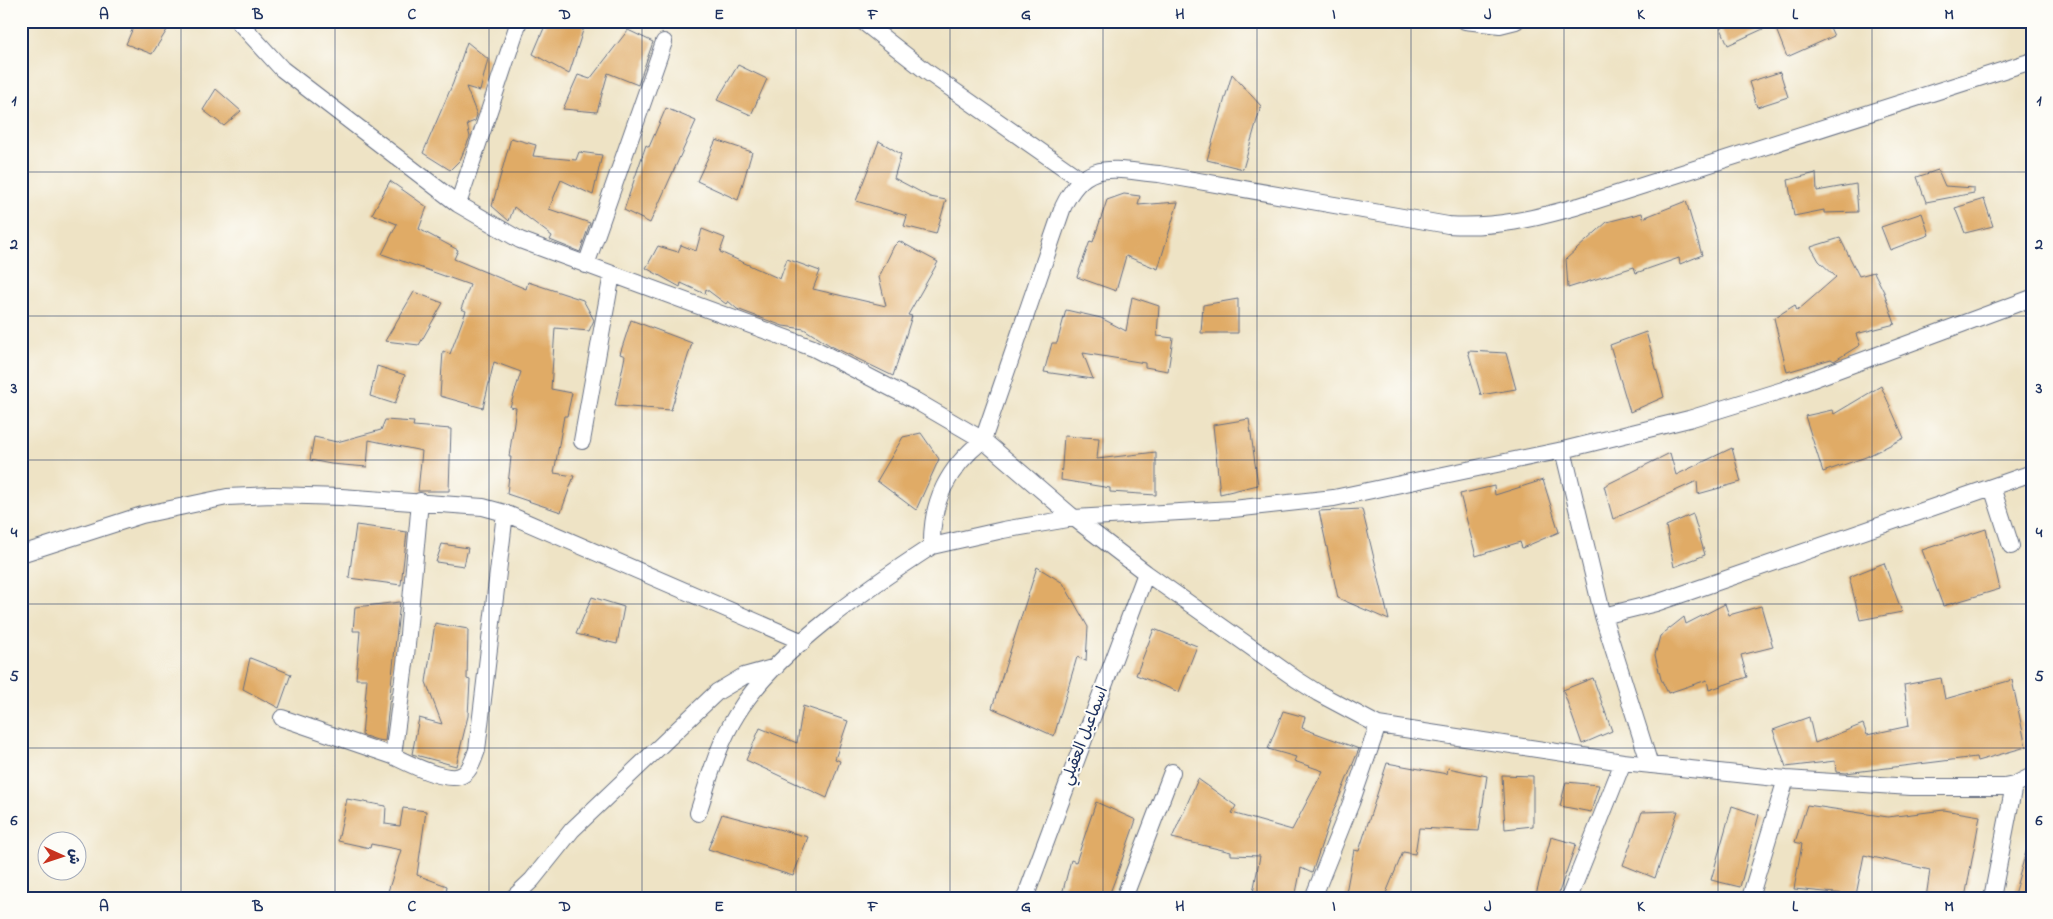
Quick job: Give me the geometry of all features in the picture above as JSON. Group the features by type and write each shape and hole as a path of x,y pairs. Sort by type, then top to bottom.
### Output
{"street":[{"path":"238,21 282,69 458,204 520,240 813,348 916,401 983,440 1074,518 1146,573 1318,693 1378,726 1623,762 1786,780 1911,787 1994,787 2014,785 2032,776"},
{"path":"458,204 519,21"},
{"path":"862,21 926,70 1080,179"},
{"path":"1464,21 1500,25 1516,21"},
{"path":"586,265 664,42"},
{"path":"932,546 933,520 940,493 962,459 983,440 1070,191 1080,179 1089,174 1114,170 1159,174 1448,225 1476,227 1504,225 1579,206 2032,60"},
{"path":"582,440 612,274"},
{"path":"698,813 726,734 747,699 802,642 879,580 932,546 1003,530 1074,518 1233,509 1334,498 1563,450 1689,419 1783,390 2032,298"},
{"path":"1563,450 1603,616 1650,765"},
{"path":"1603,616 1689,592 2032,472"},
{"path":"1992,487 2011,546"},
{"path":"21,554 142,515 226,498 273,495 420,501 483,507 505,513 802,642"},
{"path":"393,756 406,656 420,501"},
{"path":"282,718 393,756 439,775 462,776 468,770 477,750 505,513"},
{"name":"اسماعيل العقيلي","path":"1025,898 1146,573"},
{"path":"513,898 537,874 566,835 717,692 744,676 776,668"},
{"path":"1313,898 1351,803 1378,726"},
{"path":"1569,898 1623,762"},
{"path":"1124,898 1172,772"},
{"path":"1750,898 1786,780"},
{"path":"1992,898 2014,785"}],"building":[{"path":"136,21 157,21 169,27 152,54 126,44"},
{"path":"547,21 586,21 569,74 533,54"},
{"path":"1718,21 1827,21 1834,36 1787,57 1774,24 1728,45"},
{"path":"628,30 653,42 638,85 608,73 597,112 563,109 578,75 590,79"},
{"path":"467,42 488,59 480,91 466,87 477,115 475,121 467,124 470,137 460,160 450,170 423,153 453,83"},
{"path":"738,65 767,79 751,115 717,100"},
{"path":"1780,72 1788,97 1757,107 1749,82"},
{"path":"1232,74 1261,106 1243,169 1207,160"},
{"path":"216,89 241,111 224,126 203,110"},
{"path":"666,108 696,121 650,223 624,210 646,145 649,147"},
{"path":"511,138 536,145 533,156 576,160 579,152 602,155 593,195 561,180 549,209 590,223 580,252 550,240 552,236 514,207 509,221 492,206"},
{"path":"716,140 752,152 738,200 697,181"},
{"path":"879,141 901,154 894,178 930,197 946,200 936,234 904,226 907,216 856,201"},
{"path":"1938,170 1945,186 1974,188 1974,193 1926,202 1917,177"},
{"path":"1816,173 1817,191 1856,184 1858,212 1824,213 1824,210 1794,216 1788,180"},
{"path":"390,181 427,207 419,229 458,250 454,259 526,289 528,282 583,300 594,320 589,331 555,328 551,389 572,393 567,416 564,416 554,473 574,476 561,512 507,494 511,457 509,457 516,408 510,407 521,372 494,362 483,408 440,396 443,351 450,354 466,311 461,309 470,285 382,254 397,224 372,214"},
{"path":"1124,194 1140,196 1138,205 1178,202 1158,269 1126,256 1116,291 1077,277 1090,241 1093,242 1107,200"},
{"path":"1984,199 1993,226 1965,233 1955,208"},
{"path":"1686,201 1702,255 1680,264 1679,258 1636,273 1634,267 1568,288 1566,259 1607,222 1642,213 1643,218"},
{"path":"1922,213 1929,235 1890,250 1881,227"},
{"path":"702,229 725,238 720,252 780,279 787,259 820,271 813,289 886,306 879,277 894,246 899,241 938,262 908,315 912,316 893,376 831,346 804,329 783,326 737,309 728,301 726,304 706,289 705,294 681,283 680,287 646,268 658,246 678,252 681,245 696,251"},
{"path":"1840,238 1859,276 1874,272 1884,292 1895,324 1856,334 1860,345 1834,361 1831,359 1787,372 1774,318 1795,305 1797,311 1836,277 1819,261 1811,247"},
{"path":"414,292 443,303 419,345 385,341"},
{"path":"1132,297 1159,306 1157,336 1173,338 1168,371 1145,367 1145,363 1083,353 1093,379 1044,372 1052,343 1057,343 1066,310 1101,318 1126,331"},
{"path":"1238,299 1238,333 1201,333 1203,305"},
{"path":"631,320 692,343 671,410 615,406 625,356 620,354"},
{"path":"1646,332 1664,397 1630,412 1610,345"},
{"path":"1468,351 1506,353 1516,389 1481,395"},
{"path":"377,366 405,375 395,404 370,396"},
{"path":"1881,386 1904,438 1866,457 1823,472 1805,416 1832,410 1834,414"},
{"path":"1249,419 1258,485 1220,494 1213,425"},
{"path":"385,420 414,422 413,426 451,429 449,491 418,491 422,451 369,440 367,467 310,460 314,437 337,442 381,430"},
{"path":"921,433 939,459 916,510 877,481 903,437"},
{"path":"1064,436 1099,438 1097,459 1156,452 1156,495 1110,492 1110,488 1061,480"},
{"path":"1732,448 1741,482 1698,494 1697,481 1613,519 1604,486 1670,453 1676,475"},
{"path":"1543,480 1559,532 1522,548 1520,542 1476,556 1460,494 1494,486 1495,495"},
{"path":"1362,509 1389,620 1338,598 1319,511"},
{"path":"1693,514 1705,555 1674,567 1666,526"},
{"path":"356,525 407,532 401,585 349,578"},
{"path":"1986,529 2000,589 1943,606 1922,550"},
{"path":"442,544 468,548 464,566 436,562"},
{"path":"1884,563 1902,612 1860,620 1849,577"},
{"path":"1037,567 1063,583 1088,627 1086,661 1077,657 1054,736 992,708"},
{"path":"592,597 624,607 617,644 576,634"},
{"path":"400,602 385,741 377,740 362,735 367,679 356,679 360,631 353,631 355,607"},
{"path":"1725,604 1729,615 1761,606 1773,647 1741,655 1747,677 1709,690 1707,680 1668,693 1661,679 1655,655 1660,636 1684,617 1686,624"},
{"path":"435,623 468,629 467,679 470,680 468,716 456,766 412,754 419,718 442,724 426,682"},
{"path":"1154,629 1197,646 1179,692 1136,675"},
{"path":"250,658 291,674 279,708 243,689"},
{"path":"1593,678 1612,731 1582,744 1563,690"},
{"path":"1941,678 1945,699 2012,680 2026,747 1977,761 1976,757 1846,773 1836,772 1835,761 1786,767 1773,730 1809,717 1815,743 1863,724 1867,735 1909,726 1904,685"},
{"path":"803,706 848,721 835,759 840,761 827,798 746,760 760,728 797,743"},
{"path":"1283,711 1305,717 1302,728 1359,749 1329,822 1312,873 1301,868 1295,898 1252,898 1260,856 1231,855 1231,852 1172,838 1198,779 1236,806 1232,813 1292,830 1323,771 1294,761 1296,757 1268,749"},
{"path":"1387,763 1447,774 1448,768 1487,776 1479,831 1419,828 1415,854 1403,852 1384,898 1345,898 1354,850 1359,851"},
{"path":"1502,775 1533,776 1533,826 1505,829"},
{"path":"1566,782 1599,785 1591,812 1560,806"},
{"path":"347,799 386,806 385,824 400,826 403,808 426,811 417,875 447,886 445,898 386,898 401,850 371,844 370,848 338,841"},
{"path":"1096,802 1136,820 1116,877 1108,898 1061,898 1071,860 1076,862"},
{"path":"1807,805 1888,817 1944,810 1980,816 1965,898 1926,898 1930,870 1864,855 1856,895 1794,889 1802,844 1795,842"},
{"path":"1732,806 1759,815 1740,887 1711,880"},
{"path":"1678,811 1655,878 1623,865 1642,812"},
{"path":"722,814 808,837 793,876 708,849"},
{"path":"1551,837 1576,844 1557,898 1535,898"},
{"path":"2028,845 2032,846 2032,898 2013,898"}]}
